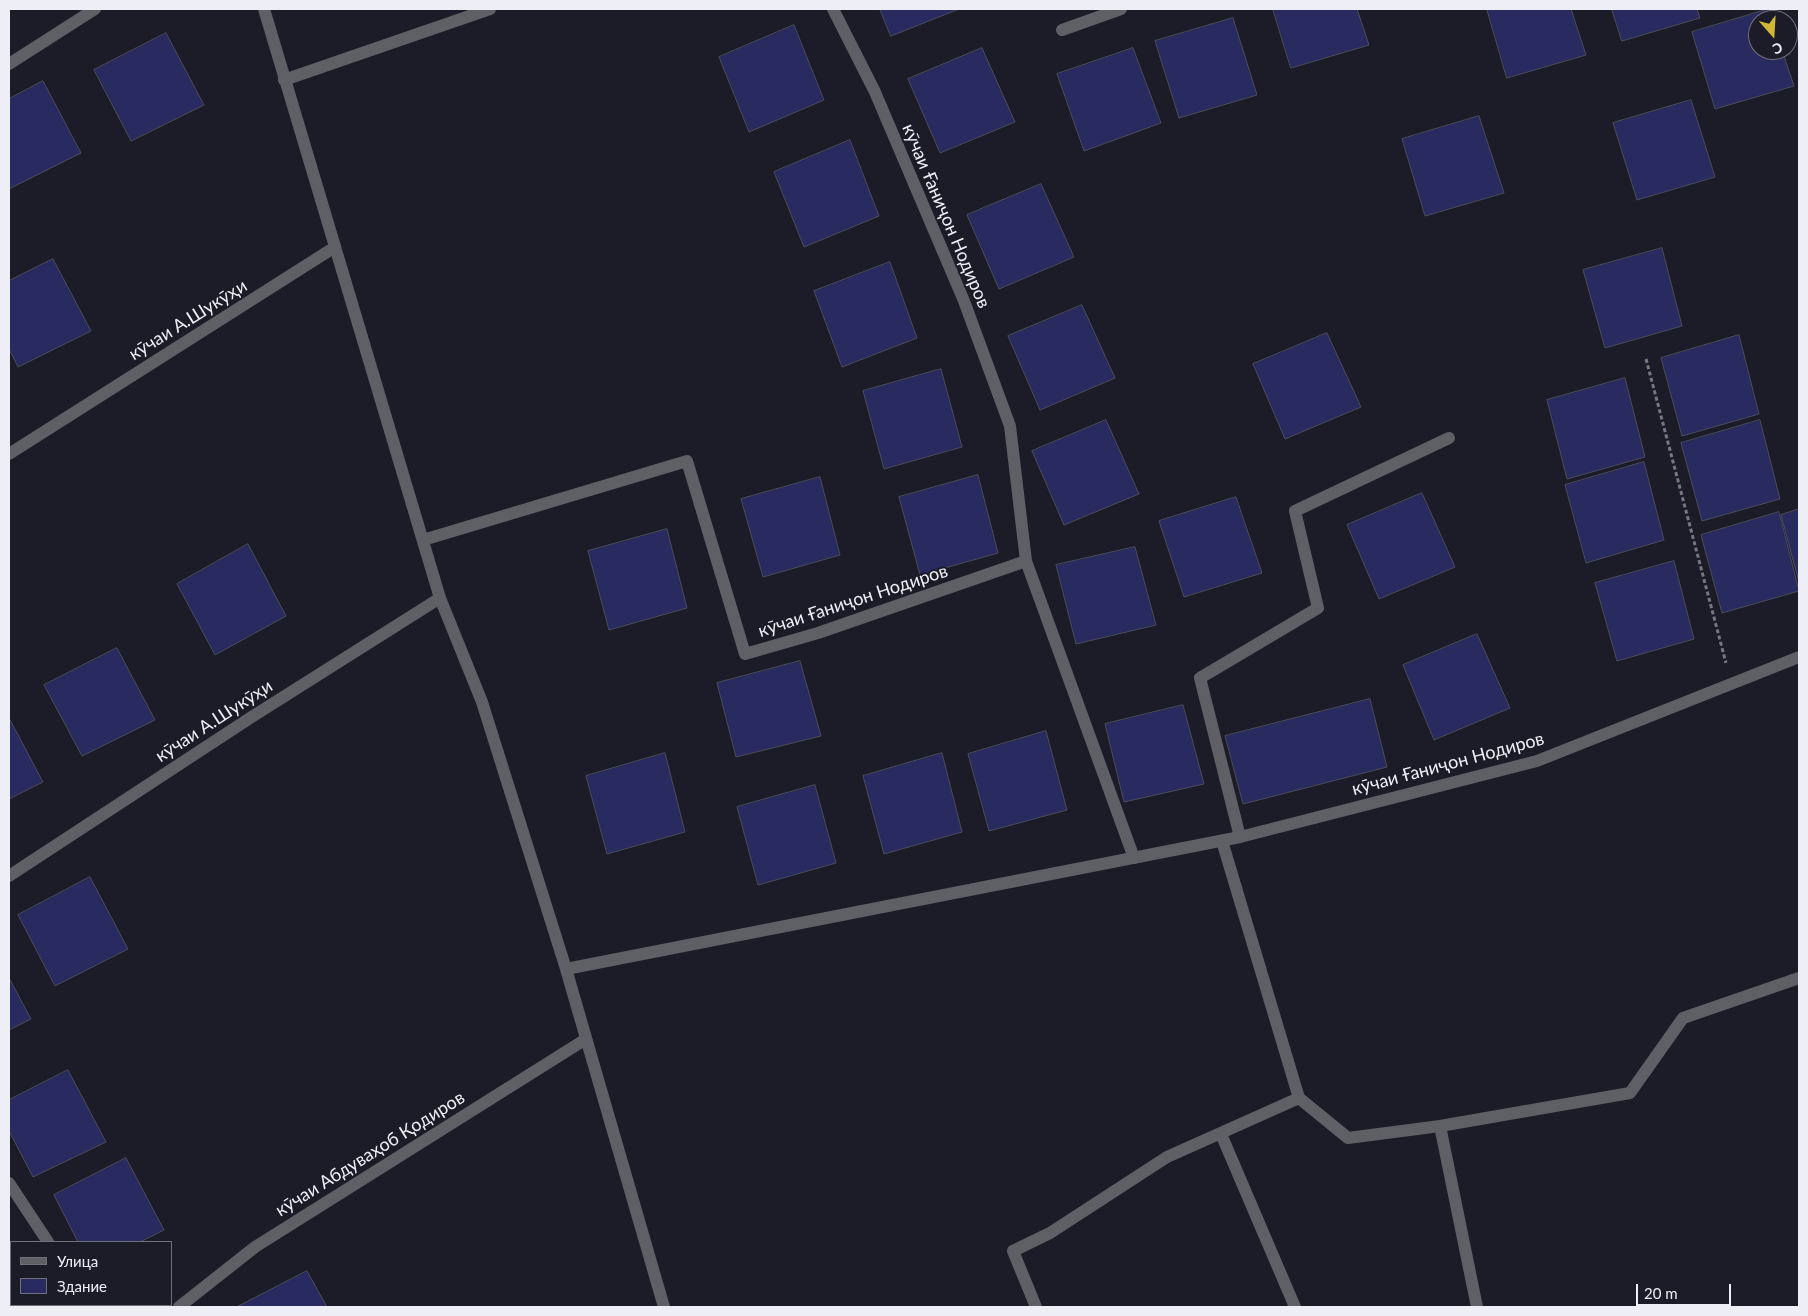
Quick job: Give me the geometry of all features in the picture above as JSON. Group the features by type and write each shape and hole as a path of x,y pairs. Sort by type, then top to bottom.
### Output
{"street":[{"path":"9,64 95,9"},
{"path":"264,9 440,598 482,702 566,969 664,1307"},
{"path":"284,80 490,9"},
{"name":"кӯчаи Ғаниҷон Нодиров","path":"833,9 875,92 964,301 1010,426 1026,561 1134,858"},
{"path":"1062,30 1121,9"},
{"name":"кӯчаи А.Шукӯҳи","path":"9,454 335,247"},
{"path":"1240,837 1200,678 1318,608 1295,511 1449,438"},
{"name":"кӯчаи Ғаниҷон Нодиров","path":"424,540 687,461 745,654 818,633 1026,561"},
{"name":"кӯчаи А.Шукӯҳи","path":"9,876 242,723 440,598"},
{"name":"кӯчаи Ғаниҷон Нодиров","path":"566,969 1240,837 1537,761 1799,657"},
{"path":"1222,841 1299,1098 1348,1138 1440,1126 1630,1093 1683,1018 1799,978"},
{"name":"кӯчаи Абдуваҳоб Қодиров","path":"181,1307 255,1247 586,1040"},
{"path":"1036,1307 1013,1251 1050,1233 1167,1157 1299,1098"},
{"path":"1440,1126 1477,1307"},
{"path":"1221,1134 1295,1307"},
{"path":"9,1183 47,1241"}],"path":[{"path":"1646,358 1732,683"}],"building":[{"path":"880,9 959,9 891,36"},
{"path":"1273,9 1357,9 1369,45 1291,68"},
{"path":"1487,9 1571,9 1586,55 1507,78"},
{"path":"1612,9 1697,9 1700,18 1622,41"},
{"path":"1748,15 1748,60 1785,60 1794,86 1715,109 1692,32"},
{"path":"1233,18 1257,95 1179,118 1155,41"},
{"path":"794,25 824,100 749,132 719,57"},
{"path":"166,33 204,105 131,141 94,70"},
{"path":"982,48 1015,122 940,153 908,79"},
{"path":"1133,48 1161,123 1084,151 1057,74"},
{"path":"43,81 81,153 9,189 9,99"},
{"path":"1691,100 1715,177 1637,200 1613,123"},
{"path":"1479,116 1504,193 1425,216 1402,139"},
{"path":"850,140 879,216 804,247 774,172"},
{"path":"1041,184 1074,257 999,289 967,215"},
{"path":"1662,248 1682,326 1605,348 1583,270"},
{"path":"53,259 91,331 18,367 9,349 9,281"},
{"path":"890,262 917,338 842,367 814,291"},
{"path":"1082,305 1115,378 1040,410 1008,336"},
{"path":"1327,333 1361,407 1285,439 1253,364"},
{"path":"1739,335 1759,414 1682,436 1661,358"},
{"path":"941,369 962,447 884,469 863,391"},
{"path":"1625,378 1645,457 1567,479 1547,400"},
{"path":"1106,420 1139,494 1064,525 1032,451"},
{"path":"1760,420 1780,499 1702,521 1681,443"},
{"path":"1644,462 1664,540 1586,563 1565,485"},
{"path":"978,475 998,553 920,575 899,497"},
{"path":"820,477 840,555 763,577 741,499"},
{"path":"1422,493 1455,567 1379,599 1347,525"},
{"path":"1236,497 1262,573 1184,597 1159,521"},
{"path":"1799,509 1799,582 1781,515"},
{"path":"1779,512 1799,591 1722,613 1701,535"},
{"path":"667,529 687,608 609,630 588,551"},
{"path":"248,544 286,616 215,655 177,584"},
{"path":"1135,547 1156,625 1076,644 1056,565"},
{"path":"1674,561 1694,639 1617,661 1595,583"},
{"path":"1477,634 1510,708 1434,740 1403,665"},
{"path":"117,648 155,720 82,756 44,685"},
{"path":"800,661 821,736 736,757 717,683"},
{"path":"1370,699 1387,767 1243,804 1225,736"},
{"path":"1183,705 1204,784 1124,802 1105,724"},
{"path":"9,718 43,782 9,799"},
{"path":"1046,731 1067,810 989,831 968,754"},
{"path":"665,753 685,832 607,854 586,776"},
{"path":"942,753 962,832 884,854 863,776"},
{"path":"815,785 836,863 758,885 737,807"},
{"path":"90,877 128,949 55,986 18,915"},
{"path":"9,978 31,1019 9,1030"},
{"path":"68,1070 106,1142 33,1177 9,1131 9,1100"},
{"path":"126,1158 164,1230 142,1241 77,1241 54,1195"},
{"path":"307,1271 327,1307 237,1307"}]}
